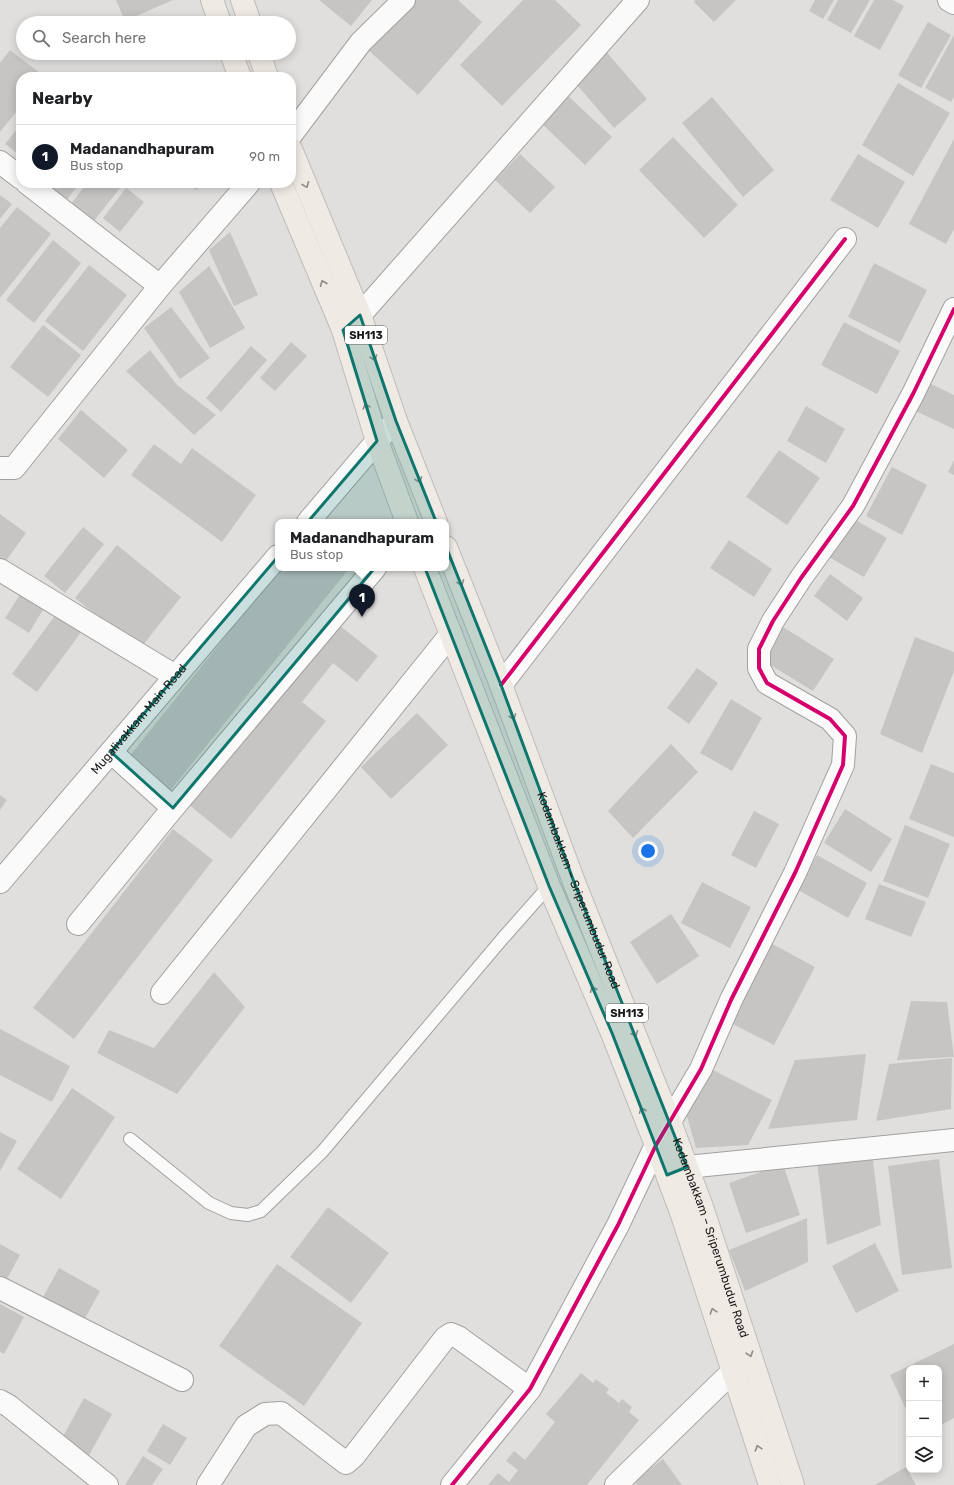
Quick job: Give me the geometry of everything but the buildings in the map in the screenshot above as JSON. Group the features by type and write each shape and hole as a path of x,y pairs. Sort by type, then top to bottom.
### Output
{"main road":[{"path":"212,0 218,16"},
{"path":"242,0 248,16"},
{"path":"234,60 238,72"},
{"path":"261,60 265,72"},
{"name":"SH113","path":"296,161 360,315 396,421 435,519"},
{"name":"SH113","path":"283,188 343,330 377,441 406,519"},
{"name":"Kodambakkam – Sriperumbudur Road","path":"449,555 501,685 574,882 670,1122 702,1207 793,1485"},
{"name":"Kodambakkam – Sriperumbudur Road","path":"426,571 549,886 612,1033 656,1145 682,1215 770,1485"}],"street":[{"path":"296,128 361,42 404,0"},
{"path":"343,330 360,315 638,0"},
{"path":"949,0 954,2"},
{"path":"0,162 16,174"},
{"path":"33,188 160,286"},
{"path":"0,468 14,468 160,286 245,188"},
{"path":"501,685 845,239"},
{"path":"452,1485 530,1389 618,1225 656,1145 701,1070 731,1000 795,873 843,765 845,736 830,719 767,683 759,668 759,649 773,621 801,578 853,506 913,394 954,309"},
{"path":"311,519 396,421"},
{"name":"Mugalivakkam Main Road","path":"0,882 275,559"},
{"path":"0,570 175,676"},
{"path":"78,924 173,808 372,571"},
{"path":"162,992 451,634"},
{"path":"110,752 173,808"},
{"path":"667,1175 687,1168 954,1140"},
{"path":"0,1288 182,1380"},
{"path":"208,1485 246,1426 265,1414 281,1413 346,1463 354,1456 445,1338 451,1334 458,1337 530,1389"},
{"path":"616,1485 733,1371"},
{"path":"0,1400 10,1406 107,1485"}],"lane":[{"path":"130,1139 209,1203 231,1213 248,1215 260,1211 322,1152 503,938 549,886"}],"highlighted area":[{"path":"360,315 396,421 501,685 574,882 687,1167 667,1175 612,1033 549,886 409,527 173,808 111,752 377,441 343,330"}],"cycle path":[{"path":"501,685 845,239"},
{"path":"452,1485 530,1389 618,1225 656,1145 701,1069 731,1000 795,873 843,765 845,736 830,719 767,683 759,668 759,649 773,621 801,578 853,506 913,394 954,309"}],"place":[{"name":"Madanandhapuram","path":"362,617"}]}
